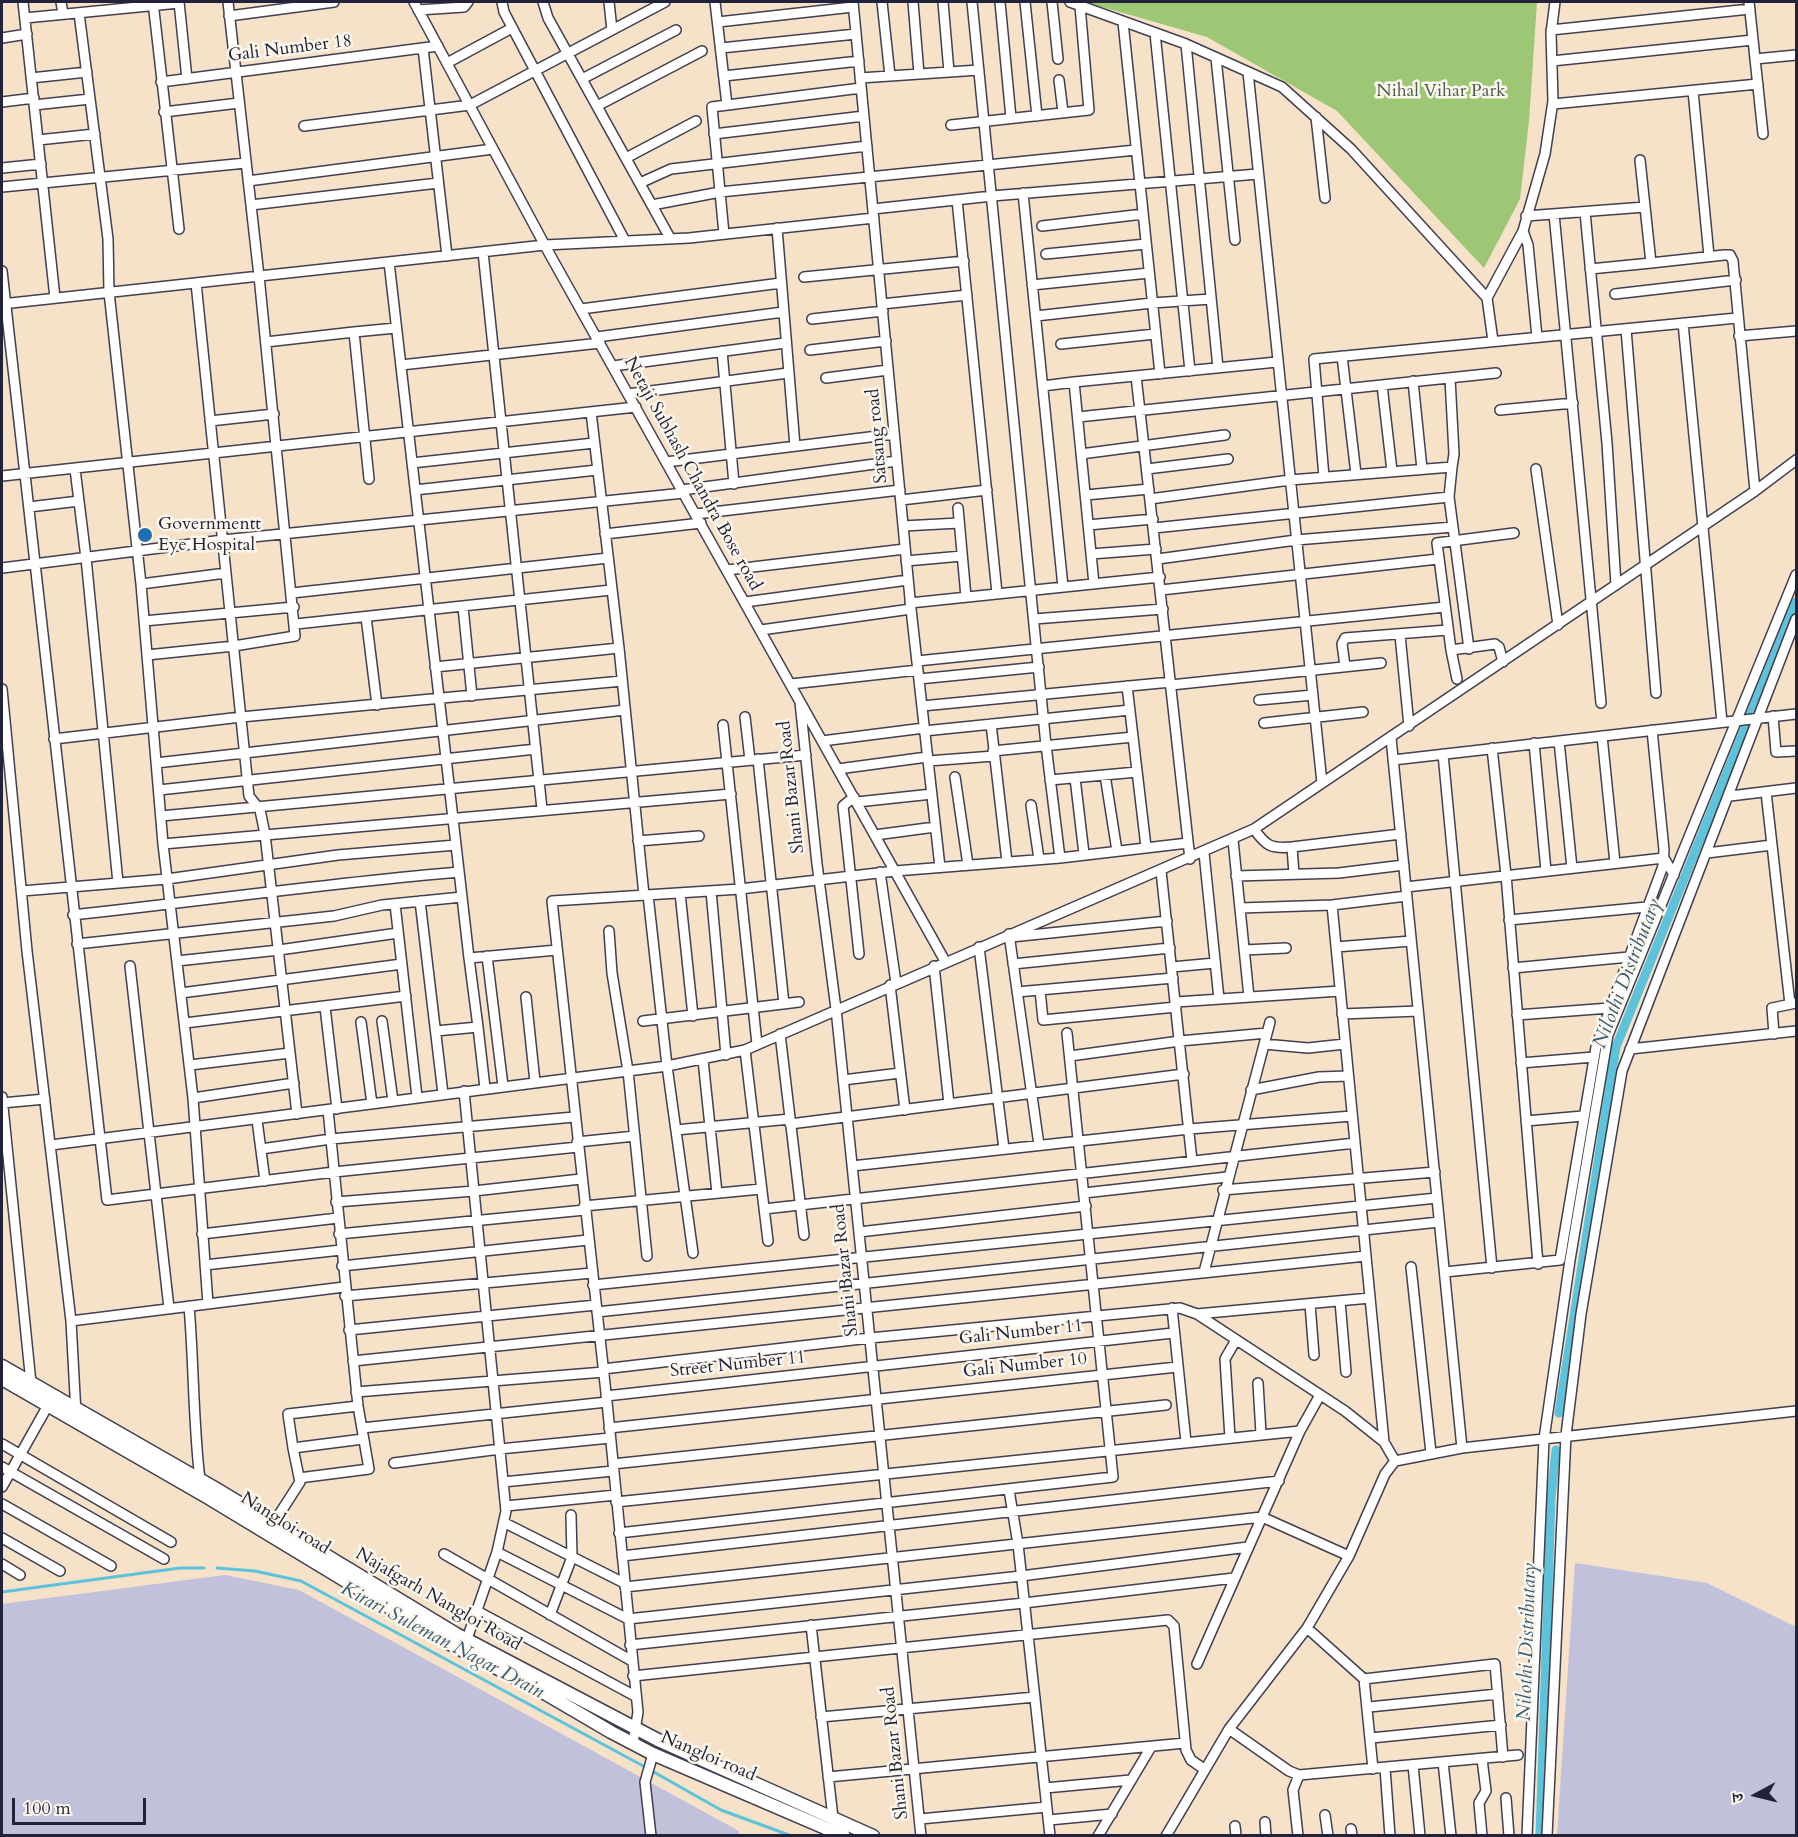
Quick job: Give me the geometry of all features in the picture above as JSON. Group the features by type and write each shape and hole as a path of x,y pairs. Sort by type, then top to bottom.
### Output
{"main road":[{"path":"2,1366 31,1383 50,1401"},
{"name":"Nangloi road","path":"2,1379 76,1416 450,1644 653,1754 844,1836"},
{"name":"Najafgarh Nangloi Road","path":"76,1416 200,1480 467,1640 637,1730 873,1836"}],"street":[{"path":"23,2 55,298"},
{"path":"61,2 63,14"},
{"path":"25,18 79,13 91,7 179,2 187,79"},
{"path":"147,655 234,646 295,636 296,624 274,414 228,2"},
{"path":"229,16 334,2"},
{"path":"416,6 464,7 468,2"},
{"path":"502,2 512,28 624,239"},
{"path":"543,2 548,18 670,238"},
{"path":"609,2 612,30"},
{"path":"304,126 470,105 664,2"},
{"path":"715,2 727,105"},
{"path":"882,2 890,76"},
{"path":"913,2 919,74"},
{"path":"943,2 949,72"},
{"path":"972,2 1046,745 1060,858"},
{"path":"1000,2 1011,118"},
{"path":"1025,2 1037,116"},
{"path":"1052,2 1058,58"},
{"path":"1070,2 1186,44 1282,87 1351,149 1487,298"},
{"path":"1492,341 1487,298 1523,231 1545,154 1553,104 1551,30 1555,2"},
{"path":"153,4 160,82 179,229"},
{"path":"718,22 853,4"},
{"name":"Satsang road","path":"853,4 910,606 940,867"},
{"path":"1551,30 1750,5 1763,134"},
{"name":"Netaji Subhash Chandra Bose road","path":"416,6 545,245 945,961"},
{"path":"951,125 1089,110 1080,6"},
{"path":"79,13 108,239 109,292 141,584 163,844 194,1098 208,1304"},
{"path":"1123,22 1160,374"},
{"path":"447,63 512,28"},
{"path":"582,79 676,30"},
{"path":"1155,33 1190,371"},
{"path":"2,38 27,34"},
{"path":"721,48 856,34"},
{"path":"1552,62 1753,40"},
{"path":"1186,44 1218,368"},
{"name":"Gali Number 18","path":"160,82 438,46"},
{"path":"423,48 447,256"},
{"path":"597,106 702,51"},
{"path":"1755,59 1797,55"},
{"path":"1216,58 1235,240"},
{"path":"724,76 859,61"},
{"path":"860,78 979,70"},
{"path":"32,78 87,72"},
{"path":"1248,72 1322,783"},
{"path":"1059,80 1064,112"},
{"path":"1553,104 1758,84"},
{"path":"724,234 712,107 861,88"},
{"path":"1693,91 1709,256"},
{"path":"2,102 90,99"},
{"path":"164,112 239,103"},
{"path":"714,134 864,116"},
{"path":"1316,117 1325,198"},
{"path":"626,158 696,121"},
{"path":"38,140 94,134"},
{"path":"640,183 670,169 867,146"},
{"path":"248,181 494,149"},
{"path":"652,205 720,192 1136,150"},
{"path":"1640,160 1651,263"},
{"path":"2,187 246,163"},
{"path":"2,168 41,164"},
{"path":"3,304 545,245 724,234 992,196 1199,177 1258,174"},
{"path":"251,205 438,183"},
{"path":"1023,193 1063,587"},
{"path":"957,200 997,593"},
{"path":"1526,216 1645,207"},
{"path":"1585,212 1594,332 1607,443 1616,585"},
{"path":"1042,226 1143,214"},
{"path":"1554,214 1601,703"},
{"path":"777,228 795,446"},
{"path":"1523,231 1528,245 1537,337"},
{"path":"1046,254 1146,244"},
{"path":"483,252 542,808"},
{"path":"1590,269 1730,255 1736,280 1737,318 1755,491"},
{"path":"804,277 964,261"},
{"path":"389,262 485,1088"},
{"path":"2,271 3,304 36,564 73,915 107,1200 334,1172 471,1159 635,1136"},
{"path":"1032,285 1149,273"},
{"path":"1615,294 1736,280"},
{"path":"196,283 249,796 260,810 265,834 297,1114"},
{"path":"581,309 781,283"},
{"path":"812,319 967,296"},
{"path":"1035,316 1211,299"},
{"path":"401,365 598,340 783,312"},
{"path":"1324,477 1314,359 1737,318"},
{"path":"1683,323 1705,525 1722,722"},
{"path":"266,342 396,328"},
{"path":"1626,329 1656,693"},
{"path":"354,332 369,479"},
{"path":"1739,336 1797,332"},
{"path":"1061,344 1155,334"},
{"path":"810,350 886,341"},
{"path":"613,366 785,343"},
{"path":"722,351 734,483"},
{"path":"1342,356 1356,474"},
{"path":"1043,386 1277,362"},
{"path":"826,378 888,370"},
{"path":"628,394 788,373"},
{"path":"1078,417 1496,373"},
{"path":"1136,376 1167,637 1190,859"},
{"path":"1450,378 1454,454 1449,497 1469,649"},
{"path":"1413,381 1422,469"},
{"path":"1074,382 1095,584"},
{"path":"1382,385 1392,471"},
{"path":"1500,410 1573,403"},
{"path":"2,476 636,407"},
{"path":"591,412 619,648 638,841 693,1253"},
{"path":"210,421 274,414"},
{"path":"666,462 894,435"},
{"path":"1081,454 1225,435"},
{"path":"412,463 594,442"},
{"path":"1147,469 1228,459"},
{"path":"51,1145 667,1066 745,1050 945,961 1161,872 1254,830 1755,491 1797,460"},
{"path":"2,568 223,540 286,536 602,502 897,461"},
{"path":"1086,495 1150,494 1452,467"},
{"path":"75,469 118,883"},
{"path":"1536,469 1558,625"},
{"path":"415,490 597,470"},
{"path":"605,534 698,519 900,495 987,490"},
{"path":"1088,525 1153,523 1449,497"},
{"path":"29,507 79,501"},
{"path":"958,508 966,597"},
{"path":"903,526 959,522"},
{"path":"1158,559 1296,540 1453,527"},
{"path":"1456,679 1437,543 1514,533"},
{"path":"727,570 905,549"},
{"path":"1091,554 1156,549"},
{"path":"906,561 962,556"},
{"path":"292,592 608,558"},
{"path":"1161,590 1438,559"},
{"path":"141,584 226,573"},
{"path":"1547,1836 1566,1435 1581,1314 1622,1071 1730,796 1748,719 1797,575"},
{"path":"761,630 966,597 1160,577"},
{"path":"745,602 908,580"},
{"path":"296,624 611,590"},
{"path":"144,621 294,607"},
{"path":"463,607 472,696"},
{"path":"791,684 918,670 1037,650 1445,607"},
{"path":"1034,619 1163,609"},
{"path":"366,617 377,705"},
{"path":"1565,1260 1608,1035 1674,874 1797,619"},
{"path":"1345,666 1342,644 1345,638 1448,630"},
{"path":"1400,634 1409,726"},
{"path":"1451,650 1496,644 1499,646 1503,662"},
{"path":"435,667 619,648"},
{"path":"922,706 1381,663"},
{"path":"918,670 1039,667"},
{"path":"54,739 241,717 622,681"},
{"path":"1127,686 1146,848"},
{"path":"2,688 22,891 71,1321 76,1416"},
{"path":"1259,700 1313,695"},
{"name":"Shani Bazar Road","path":"801,702 819,880 836,1009 921,1836"},
{"path":"156,763 625,710"},
{"path":"822,741 1130,710"},
{"path":"1264,723 1363,712"},
{"path":"1393,759 1797,714"},
{"path":"1773,716 1776,752 1797,751"},
{"path":"745,717 754,760 771,885 784,1004"},
{"path":"991,724 1007,862"},
{"path":"723,725 757,1044"},
{"path":"1527,1836 1544,1439 1583,1116 1594,1057 1664,858 1652,730"},
{"path":"1602,736 1616,863"},
{"path":"838,769 1133,737"},
{"path":"1391,738 1462,1448"},
{"path":"1559,741 1572,868"},
{"path":"1534,743 1546,871"},
{"path":"1492,748 1506,875 1538,1263"},
{"path":"159,790 536,749"},
{"path":"1443,754 1492,1268"},
{"path":"161,816 806,755"},
{"path":"1050,780 1137,772"},
{"path":"1105,775 1116,851"},
{"path":"955,777 968,865"},
{"path":"1074,778 1084,854"},
{"path":"1730,796 1797,788"},
{"path":"1766,792 1793,1004 1772,1008 1774,1034"},
{"path":"163,844 542,808 731,794"},
{"path":"859,954 843,806 855,799 932,794"},
{"path":"1031,805 1039,859"},
{"path":"875,835 935,827"},
{"path":"1254,830 1273,849 1401,834"},
{"path":"638,841 699,836"},
{"path":"1233,840 1249,997"},
{"path":"633,1743 637,1730 635,1695 620,1533 552,901 740,889 880,872 1060,858 1188,843"},
{"path":"22,891 167,879 338,855 456,845"},
{"path":"1707,853 1772,845"},
{"path":"1292,847 1294,874"},
{"path":"1204,853 1219,999"},
{"path":"1664,858 1674,874"},
{"path":"1240,908 1332,905 1456,881 1664,858"},
{"path":"1236,876 1404,866"},
{"path":"73,915 367,880 459,872"},
{"path":"880,872 904,1110"},
{"path":"1161,872 1192,1161"},
{"path":"711,891 726,1055"},
{"path":"680,893 693,1016"},
{"path":"77,944 334,916 395,904 462,897"},
{"path":"420,901 443,1094"},
{"path":"395,904 417,1097"},
{"path":"1332,905 1384,1442"},
{"path":"1509,920 1647,907"},
{"path":"1009,936 1167,921"},
{"path":"609,930 612,973 628,1071 647,1256"},
{"path":"177,961 279,950 398,933"},
{"path":"1009,936 1038,1145"},
{"path":"1336,947 1411,941"},
{"path":"979,947 1004,1149"},
{"path":"1013,964 1170,948"},
{"path":"1244,950 1286,948"},
{"path":"470,958 556,950"},
{"path":"487,956 503,1086"},
{"path":"1514,968 1629,957"},
{"path":"1172,967 1215,963"},
{"path":"181,993 402,964"},
{"path":"130,966 169,1308"},
{"path":"934,966 949,1104"},
{"path":"1017,992 1173,978"},
{"path":"1040,990 1043,1020 1219,999 1340,991"},
{"path":"184,1023 406,996"},
{"path":"526,998 535,1082"},
{"path":"643,1021 799,1002"},
{"path":"299,1478 369,1469 356,1392 342,1266 331,1138 333,1109 325,1007"},
{"path":"1517,1015 1610,1008"},
{"path":"1342,1014 1418,1011"},
{"path":"382,1021 393,1101"},
{"path":"361,1022 372,1104"},
{"path":"1204,1272 1219,1220 1223,1190 1270,1022"},
{"path":"436,1031 478,1027"},
{"path":"1630,1049 1797,1031"},
{"path":"620,1533 1111,1479 1115,1474 1067,1033"},
{"path":"1070,1056 1180,1041 1267,1033"},
{"path":"780,1034 804,1235"},
{"path":"1264,1044 1308,1047 1345,1044"},
{"path":"745,1050 768,1241"},
{"path":"190,1065 290,1053"},
{"path":"1521,1063 1594,1057"},
{"path":"703,1060 717,1193"},
{"path":"843,1080 900,1073"},
{"path":"676,1130 753,1122 847,1117 1184,1074"},
{"path":"1251,1090 1318,1077 1348,1076"},
{"path":"194,1098 294,1083"},
{"path":"464,1091 506,1506 505,1523 467,1640"},
{"path":"2,1097 31,1383"},
{"path":"2,1103 45,1099"},
{"path":"852,1166 1189,1129 1352,1116"},
{"path":"1526,1121 1583,1116"},
{"path":"261,1149 331,1138 468,1128 574,1117"},
{"path":"257,1120 265,1181"},
{"path":"764,1209 1354,1143"},
{"path":"1223,1190 1435,1172"},
{"path":"1084,1193 1227,1177"},
{"path":"336,1202 474,1191 581,1179"},
{"path":"339,1234 477,1222 684,1196 761,1189"},
{"path":"594,1285 1437,1198"},
{"path":"859,1232 1086,1206"},
{"path":"202,1234 338,1218"},
{"path":"349,1330 487,1316 596,1309 1439,1222"},
{"path":"342,1266 588,1240"},
{"path":"205,1265 341,1250"},
{"path":"353,1361 1366,1256"},
{"path":"1445,1272 1565,1260"},
{"path":"1411,1267 1431,1453"},
{"path":"71,1321 208,1304 345,1292 483,1284 592,1273"},
{"path":"1197,1314 1370,1298"},
{"path":"1340,1301 1346,1372"},
{"path":"1310,1304 1314,1355"},
{"path":"189,1306 193,1353 194,1425 200,1480"},
{"path":"1172,1308 1186,1442"},
{"path":"356,1392 480,1381 493,1383 870,1338 1180,1308 1197,1314 1320,1395 1384,1442 1395,1461"},
{"name":"Gali Number 11","path":"873,1367 1173,1334"},
{"path":"1230,1438 1225,1359 1236,1340"},
{"name":"Street Number 11","path":"362,1428 496,1414 873,1367"},
{"name":"Gali Number 10","path":"394,1463 876,1398 1177,1367"},
{"path":"1258,1383 1261,1434"},
{"path":"1197,1664 1300,1431 1320,1395"},
{"path":"2,1487 6,1469 20,1454 50,1401"},
{"path":"503,1482 880,1435 1166,1405"},
{"path":"273,1524 300,1482 288,1414 358,1406"},
{"path":"1166,1836 1229,1729 1307,1628 1349,1556 1385,1474 1395,1461 1462,1448 1566,1435 1797,1411"},
{"path":"506,1506 884,1473 1300,1431"},
{"path":"293,1448 363,1439"},
{"path":"2,1444 171,1542"},
{"path":"6,1469 164,1559"},
{"path":"622,1556 1279,1481"},
{"path":"1009,1490 1018,1544 1050,1836"},
{"path":"2,1504 111,1566"},
{"path":"550,1616 572,1557 571,1515"},
{"path":"505,1523 625,1585 1262,1517 1349,1556"},
{"path":"2,1538 60,1571"},
{"path":"496,1552 628,1619 896,1590 1248,1547"},
{"path":"444,1554 632,1661"},
{"path":"2,1564 20,1575"},
{"path":"630,1645 1234,1578"},
{"path":"477,1611 635,1695"},
{"path":"633,1676 1168,1620 1172,1622 1185,1743 1191,1760 1204,1769"},
{"path":"811,1625 833,1818"},
{"path":"1307,1628 1364,1679 1369,1707 1373,1769"},
{"path":"1364,1679 1495,1664 1503,1757"},
{"path":"1369,1707 1498,1694"},
{"path":"821,1718 1035,1697"},
{"path":"1371,1737 1501,1725"},
{"path":"1229,1729 1289,1771 1299,1775 1518,1755"},
{"path":"828,1777 1185,1743"},
{"path":"1098,1836 1151,1746"},
{"path":"651,1836 645,1782 653,1754"},
{"path":"1482,1759 1486,1791 1479,1803 1482,1836"},
{"path":"1443,1762 1451,1836"},
{"path":"1413,1765 1420,1836"},
{"path":"1385,1768 1390,1836"},
{"path":"1298,1836 1293,1790 1299,1775"},
{"path":"1045,1788 1131,1780"},
{"path":"1506,1798 1509,1836"},
{"path":"920,1819 1047,1807"},
{"path":"1049,1820 1112,1814"},
{"path":"1325,1815 1328,1836"},
{"path":"1265,1822 1266,1836"}],"shaded area":[{"path":"1575,1563 1707,1583 1796,1627 1796,1835 1557,1835"},
{"path":"225,1575 299,1590 739,1831 739,1835 2,1835 2,1604"}],"green space":[{"name":"Nihal Vihar Park","path":"1085,2 1537,2 1529,121 1520,199 1484,268 1337,111 1207,37"}],"waterway":[{"name":"Nilothi Distributary","path":"1559,1413 1616,1047 1796,602"},
{"name":"Nilothi Distributary","path":"1540,1836 1551,1498 1556,1450"},
{"name":"Kirari Suleman Nagar Drain","path":"2,1592 180,1568 204,1568"},
{"name":"Kirari Suleman Nagar Drain","path":"217,1568 255,1571 301,1581 645,1767"},
{"name":"Kirari Suleman Nagar Drain","path":"652,1771 721,1810 789,1835"}],"place":[{"name":"Governmentt Eye Hospital","path":"145,535"}]}
